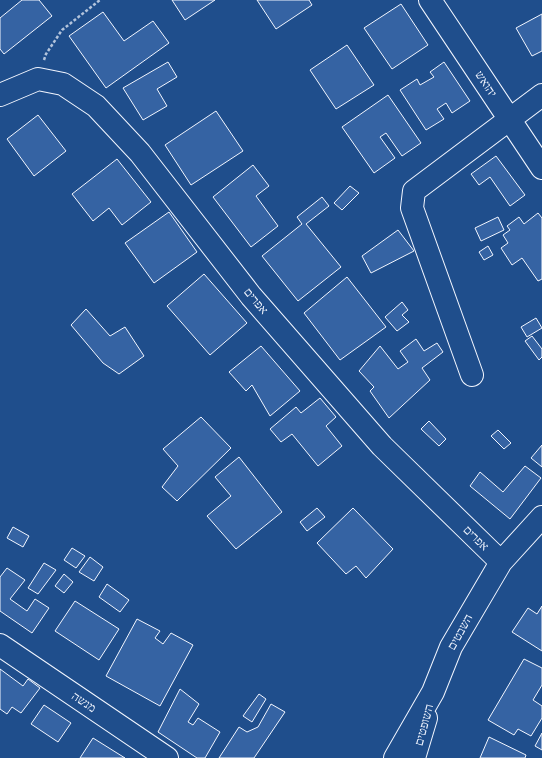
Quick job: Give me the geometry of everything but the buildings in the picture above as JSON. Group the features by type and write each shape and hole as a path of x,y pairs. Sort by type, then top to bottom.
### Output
{"street":[{"name":"יהואש","path":"430,0 542,168"},
{"path":"0,95 38,79"},
{"name":"אפרים","path":"38,79 63,84 96,106 140,153 251,296 382,446 501,562"},
{"path":"472,375 412,208 414,191 542,95"},
{"name":"השבטים","path":"395,758 432,692 451,647 501,562 542,517"},
{"name":"מנשה","path":"0,645 167,758"},
{"name":"השופטים","path":"416,754 432,692"}],"path":[{"path":"38,79 46,54 62,30 100,0"}]}
